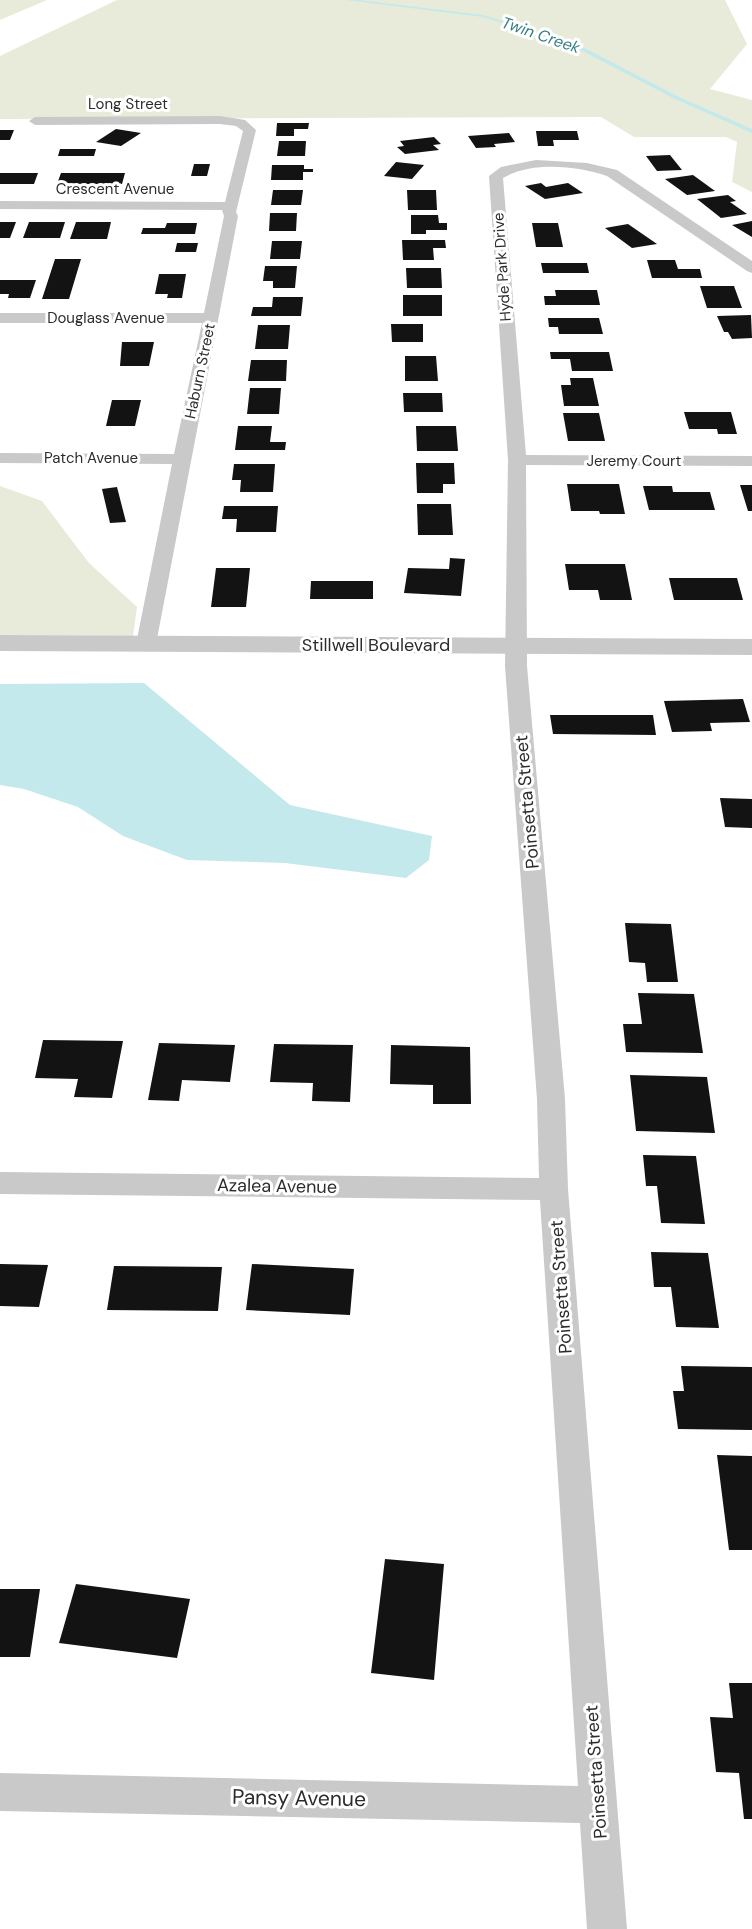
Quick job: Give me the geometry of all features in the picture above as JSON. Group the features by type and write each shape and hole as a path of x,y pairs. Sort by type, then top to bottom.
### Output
{"street":[{"name":"Long Street","path":"35,121 220,120"},
{"name":"Haburn Street","path":"146,644 152,594 211,318 231,206 250,130 240,123 220,120"},
{"name":"Hyde Park Drive","path":"517,645 517,460 495,179 501,172 528,166 581,166 604,169 752,268"},
{"name":"Crescent Avenue","path":"0,205 231,206"},
{"name":"Douglass Avenue","path":"0,318 211,318"},
{"name":"Patch Avenue","path":"0,458 182,459"},
{"name":"Jeremy Court","path":"517,460 752,461"},
{"name":"Stillwell Boulevard","path":"0,643 752,647"},
{"name":"Poinsetta Street","path":"517,645 516,666 551,1098 554,1189 607,1929"},
{"name":"Azalea Avenue","path":"0,1183 554,1189"},
{"name":"Pansy Avenue","path":"0,1792 598,1805"}],"green space":[{"path":"0,0 47,0 0,20"},
{"path":"117,0 725,0 747,44 710,89 752,100 752,192 732,182 737,142 726,137 634,137 601,117 0,119 0,56"},
{"path":"0,486 42,501 89,563 137,607 133,636 0,635"}],"water":[{"path":"144,683 290,805 432,836 429,860 406,878 285,863 187,860 123,836 78,807 24,789 0,785 0,684"}],"building":[{"path":"277,123 309,123 308,129 294,129 294,136 276,136"},
{"path":"116,129 141,133 121,146 96,142"},
{"path":"0,130 14,130 10,140 0,140"},
{"path":"536,131 577,131 579,140 553,140 554,146 538,146"},
{"path":"509,133 515,142 494,144 496,147 476,148 468,136"},
{"path":"434,137 441,144 433,145 439,150 405,154 397,147 404,146 400,141"},
{"path":"279,141 306,141 305,156 277,156"},
{"path":"60,149 96,149 94,156 58,156"},
{"path":"670,155 682,170 657,171 646,156"},
{"path":"396,162 424,165 412,179 384,176"},
{"path":"194,164 210,164 207,176 191,176"},
{"path":"272,165 304,165 304,169 313,169 313,172 303,172 303,180 271,180"},
{"path":"0,173 38,173 34,184 0,184"},
{"path":"61,173 125,173 122,184 57,184"},
{"path":"693,175 715,191 687,195 665,179"},
{"path":"541,183 546,187 568,183 583,193 545,199 525,186"},
{"path":"273,190 303,190 301,205 271,205"},
{"path":"407,190 436,190 437,210 408,210"},
{"path":"728,195 736,201 730,202 747,214 721,218 697,199"},
{"path":"270,213 297,213 296,231 269,231"},
{"path":"411,215 438,215 439,223 447,223 447,230 426,230 426,234 411,234"},
{"path":"752,221 752,237 732,225"},
{"path":"0,222 16,222 10,238 0,238"},
{"path":"29,222 65,222 60,238 23,238"},
{"path":"76,222 111,222 107,239 70,239"},
{"path":"167,223 197,223 195,234 141,234 143,228 165,228"},
{"path":"532,223 558,223 563,247 536,247"},
{"path":"628,224 657,244 632,248 605,228"},
{"path":"402,240 445,240 446,248 433,248 434,260 403,260"},
{"path":"272,241 302,241 300,259 270,259"},
{"path":"177,243 198,243 196,252 175,252"},
{"path":"55,259 81,259 69,299 42,299"},
{"path":"647,260 675,260 678,269 700,269 702,278 652,278"},
{"path":"541,263 587,263 589,273 543,273"},
{"path":"265,266 297,266 295,288 273,288 273,281 263,281"},
{"path":"406,268 441,268 442,288 407,288"},
{"path":"159,274 186,274 182,298 167,298 168,294 155,294"},
{"path":"0,280 36,280 30,298 8,298 9,294 0,294"},
{"path":"700,286 734,286 742,308 707,308"},
{"path":"555,290 597,290 600,305 545,305 544,296 556,296"},
{"path":"403,295 442,295 442,316 403,316"},
{"path":"273,297 303,297 301,316 251,316 253,307 272,307"},
{"path":"751,315 752,338 732,339 728,332 724,332 717,316"},
{"path":"548,318 599,318 603,334 559,334 558,327 549,327"},
{"path":"391,324 423,324 423,342 392,342"},
{"path":"258,325 290,325 288,349 255,349"},
{"path":"122,342 154,342 149,366 120,366"},
{"path":"550,352 609,352 613,371 572,371 570,359 551,359"},
{"path":"405,356 436,356 438,381 405,381"},
{"path":"251,360 287,360 286,381 248,381"},
{"path":"570,378 593,378 599,406 564,406 561,385 571,385"},
{"path":"250,388 281,388 279,414 247,414"},
{"path":"403,393 442,393 443,412 404,412"},
{"path":"112,400 141,400 135,426 106,426"},
{"path":"684,412 731,412 737,434 718,434 717,429 689,429"},
{"path":"563,413 599,413 605,441 568,441"},
{"path":"238,426 272,426 270,442 286,442 285,450 235,450"},
{"path":"416,426 456,426 458,451 417,451"},
{"path":"416,463 454,463 455,484 443,484 443,493 417,493"},
{"path":"234,464 275,464 273,492 240,492 241,480 232,480"},
{"path":"567,484 619,484 625,514 571,511"},
{"path":"740,485 752,485 752,511 748,511"},
{"path":"643,486 672,486 673,492 710,492 715,510 649,510"},
{"path":"117,487 126,522 110,523 102,489"},
{"path":"417,504 451,504 453,535 418,535"},
{"path":"224,506 278,506 276,532 236,532 237,519 222,519"},
{"path":"450,558 465,559 461,596 404,593 408,568 449,569"},
{"path":"565,564 625,564 632,600 600,600 598,590 569,590"},
{"path":"216,568 250,568 246,607 211,607"},
{"path":"669,578 737,578 743,600 674,600"},
{"path":"311,581 373,581 373,599 310,599"},
{"path":"743,699 750,722 710,723 712,731 672,732 664,701"},
{"path":"550,715 653,715 656,735 553,734"},
{"path":"720,798 752,799 752,828 725,827"},
{"path":"625,923 671,924 678,982 647,982 645,963 629,962"},
{"path":"638,993 694,994 703,1053 626,1052 623,1024 642,1024"},
{"path":"43,1040 123,1041 112,1098 74,1097 78,1079 35,1078"},
{"path":"159,1043 235,1045 230,1082 182,1080 179,1101 148,1100"},
{"path":"274,1044 353,1045 350,1102 312,1101 313,1083 270,1082"},
{"path":"391,1045 470,1047 471,1104 433,1104 433,1085 390,1084"},
{"path":"630,1075 707,1077 715,1133 636,1131"},
{"path":"643,1155 696,1156 705,1224 661,1223 657,1186 646,1186"},
{"path":"651,1252 708,1253 719,1328 676,1327 671,1287 654,1287"},
{"path":"0,1264 48,1265 39,1307 0,1306"},
{"path":"252,1264 354,1269 350,1315 246,1310"},
{"path":"114,1266 222,1267 218,1311 107,1310"},
{"path":"681,1366 752,1367 752,1430 678,1429 673,1391 684,1391"},
{"path":"717,1455 752,1456 752,1550 729,1550"},
{"path":"385,1559 444,1564 434,1680 371,1673"},
{"path":"76,1584 190,1599 177,1658 59,1643"},
{"path":"0,1589 40,1589 30,1657 0,1657"},
{"path":"729,1683 752,1683 752,1819 744,1819 739,1773 716,1772 710,1717 733,1718"}],"waterway":[{"name":"Twin Creek","path":"348,0 483,16 569,42 677,98 752,131"}]}
